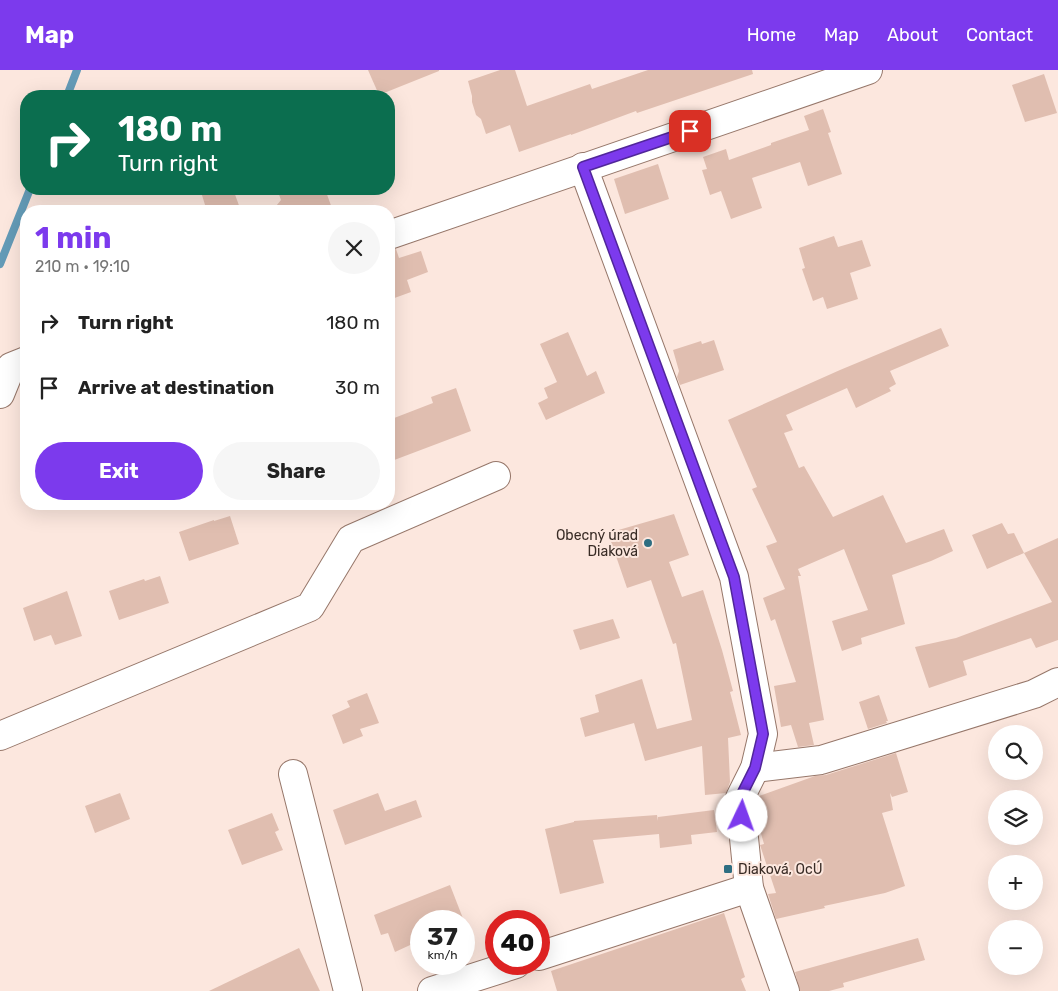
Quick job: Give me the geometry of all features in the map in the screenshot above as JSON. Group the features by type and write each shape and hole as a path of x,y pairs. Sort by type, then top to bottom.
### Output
{"street":[{"path":"395,233 868,70"},
{"path":"583,167 734,577 763,734 755,768 740,798 749,888 785,991"},
{"path":"0,394 11,367 20,363"},
{"path":"0,736 310,607 352,539 496,476"},
{"path":"755,768 821,760 1034,694 1058,682"},
{"path":"293,774 348,991"},
{"path":"550,952 749,888"},
{"path":"432,991 485,974"}],"building":[{"path":"368,70 439,70 392,90 377,90"},
{"path":"500,70 515,70 527,106 590,84 592,89 648,70 752,70 753,74 637,113 636,111 519,152 510,125 486,134 481,119 476,115 472,102 468,81"},
{"path":"1044,74 1057,113 1025,122 1012,85"},
{"path":"823,109 831,132 828,133 842,174 808,186 800,162 752,178 762,208 731,219 721,191 710,195 702,170 707,169 703,157 726,149 729,160 809,130 804,116"},
{"path":"658,164 669,199 625,214 614,179"},
{"path":"202,195 235,195 239,205 205,205"},
{"path":"279,195 327,195 331,205 277,205 281,200"},
{"path":"834,236 838,247 862,240 871,266 850,273 858,299 827,309 823,297 813,301 802,269 805,268 799,248"},
{"path":"395,249 399,258 421,251 428,272 407,280 411,292 395,298"},
{"path":"941,328 949,346 890,371 896,384 889,388 891,391 856,408 847,388 786,415 793,430 784,433 799,468 804,466 833,517 883,495 906,543 944,529 953,551 892,575 905,624 861,638 862,644 842,651 832,621 868,610 844,549 798,569 801,576 798,576 824,720 809,723 814,745 798,747 791,725 781,727 774,686 796,682 775,619 771,621 763,598 785,589 766,546 777,542 752,489 757,487 728,420"},
{"path":"568,332 587,376 596,371 605,393 546,420 538,403 548,398 544,388 557,382 540,344"},
{"path":"714,340 724,370 680,385 677,377 679,371 673,350 701,341 702,344"},
{"path":"456,388 471,431 395,460 395,418 433,403 431,397"},
{"path":"674,514 689,555 669,562 682,597 703,590 733,691 730,692 741,735 728,738 730,782 726,793 705,795 702,746 645,761 634,723 585,737 580,718 599,712 595,695 642,679 657,729 692,720 676,643 673,644 651,580 627,588 608,533"},
{"path":"230,516 239,544 189,561 179,532"},
{"path":"1002,523 1008,534 1014,533 1024,553 987,569 972,535"},
{"path":"1058,538 1058,640 1036,648 1031,638 963,661 967,675 929,688 915,647 956,638 1052,602 1024,553"},
{"path":"160,576 169,603 119,620 109,591 144,579 145,581"},
{"path":"67,591 82,636 55,645 51,635 34,641 23,608"},
{"path":"613,619 620,638 580,650 573,630"},
{"path":"367,693 379,723 360,729 363,736 343,744 332,715 350,707 347,701"},
{"path":"879,695 888,721 868,729 859,702"},
{"path":"896,753 908,792 892,797 890,793 893,810 882,813 905,886 885,893 824,906 825,908 776,919 768,894 776,893 760,845 764,844 758,823 756,801 759,796 815,776 826,775"},
{"path":"120,793 130,819 95,833 85,806"},
{"path":"378,793 385,811 416,800 422,817 345,845 333,810"},
{"path":"714,810 717,832 691,835 692,844 660,848 659,834 593,840 604,883 560,894 545,829 574,821 657,815 658,821 658,817"},
{"path":"272,813 279,830 275,832 283,850 242,865 228,830"},
{"path":"450,885 460,910 410,910 410,945 395,952 388,933 381,935 374,915"},
{"path":"724,913 745,977 741,979 746,991 557,991 551,971"},
{"path":"918,938 925,960 843,983 844,987 829,991 800,991 795,972"},
{"path":"299,948 320,991 209,991"}],"waterway":[{"path":"69,90 77,70"},
{"path":"24,205 28,195"},
{"path":"0,264 20,214"}],"place":[{"name":"Obecný úrad Diaková","path":"648,543"},
{"name":"Diaková, OcÚ","path":"728,869"}],"route":[{"path":"690,131 583,167 734,577 763,734 755,768 740,798 742,816"}]}
